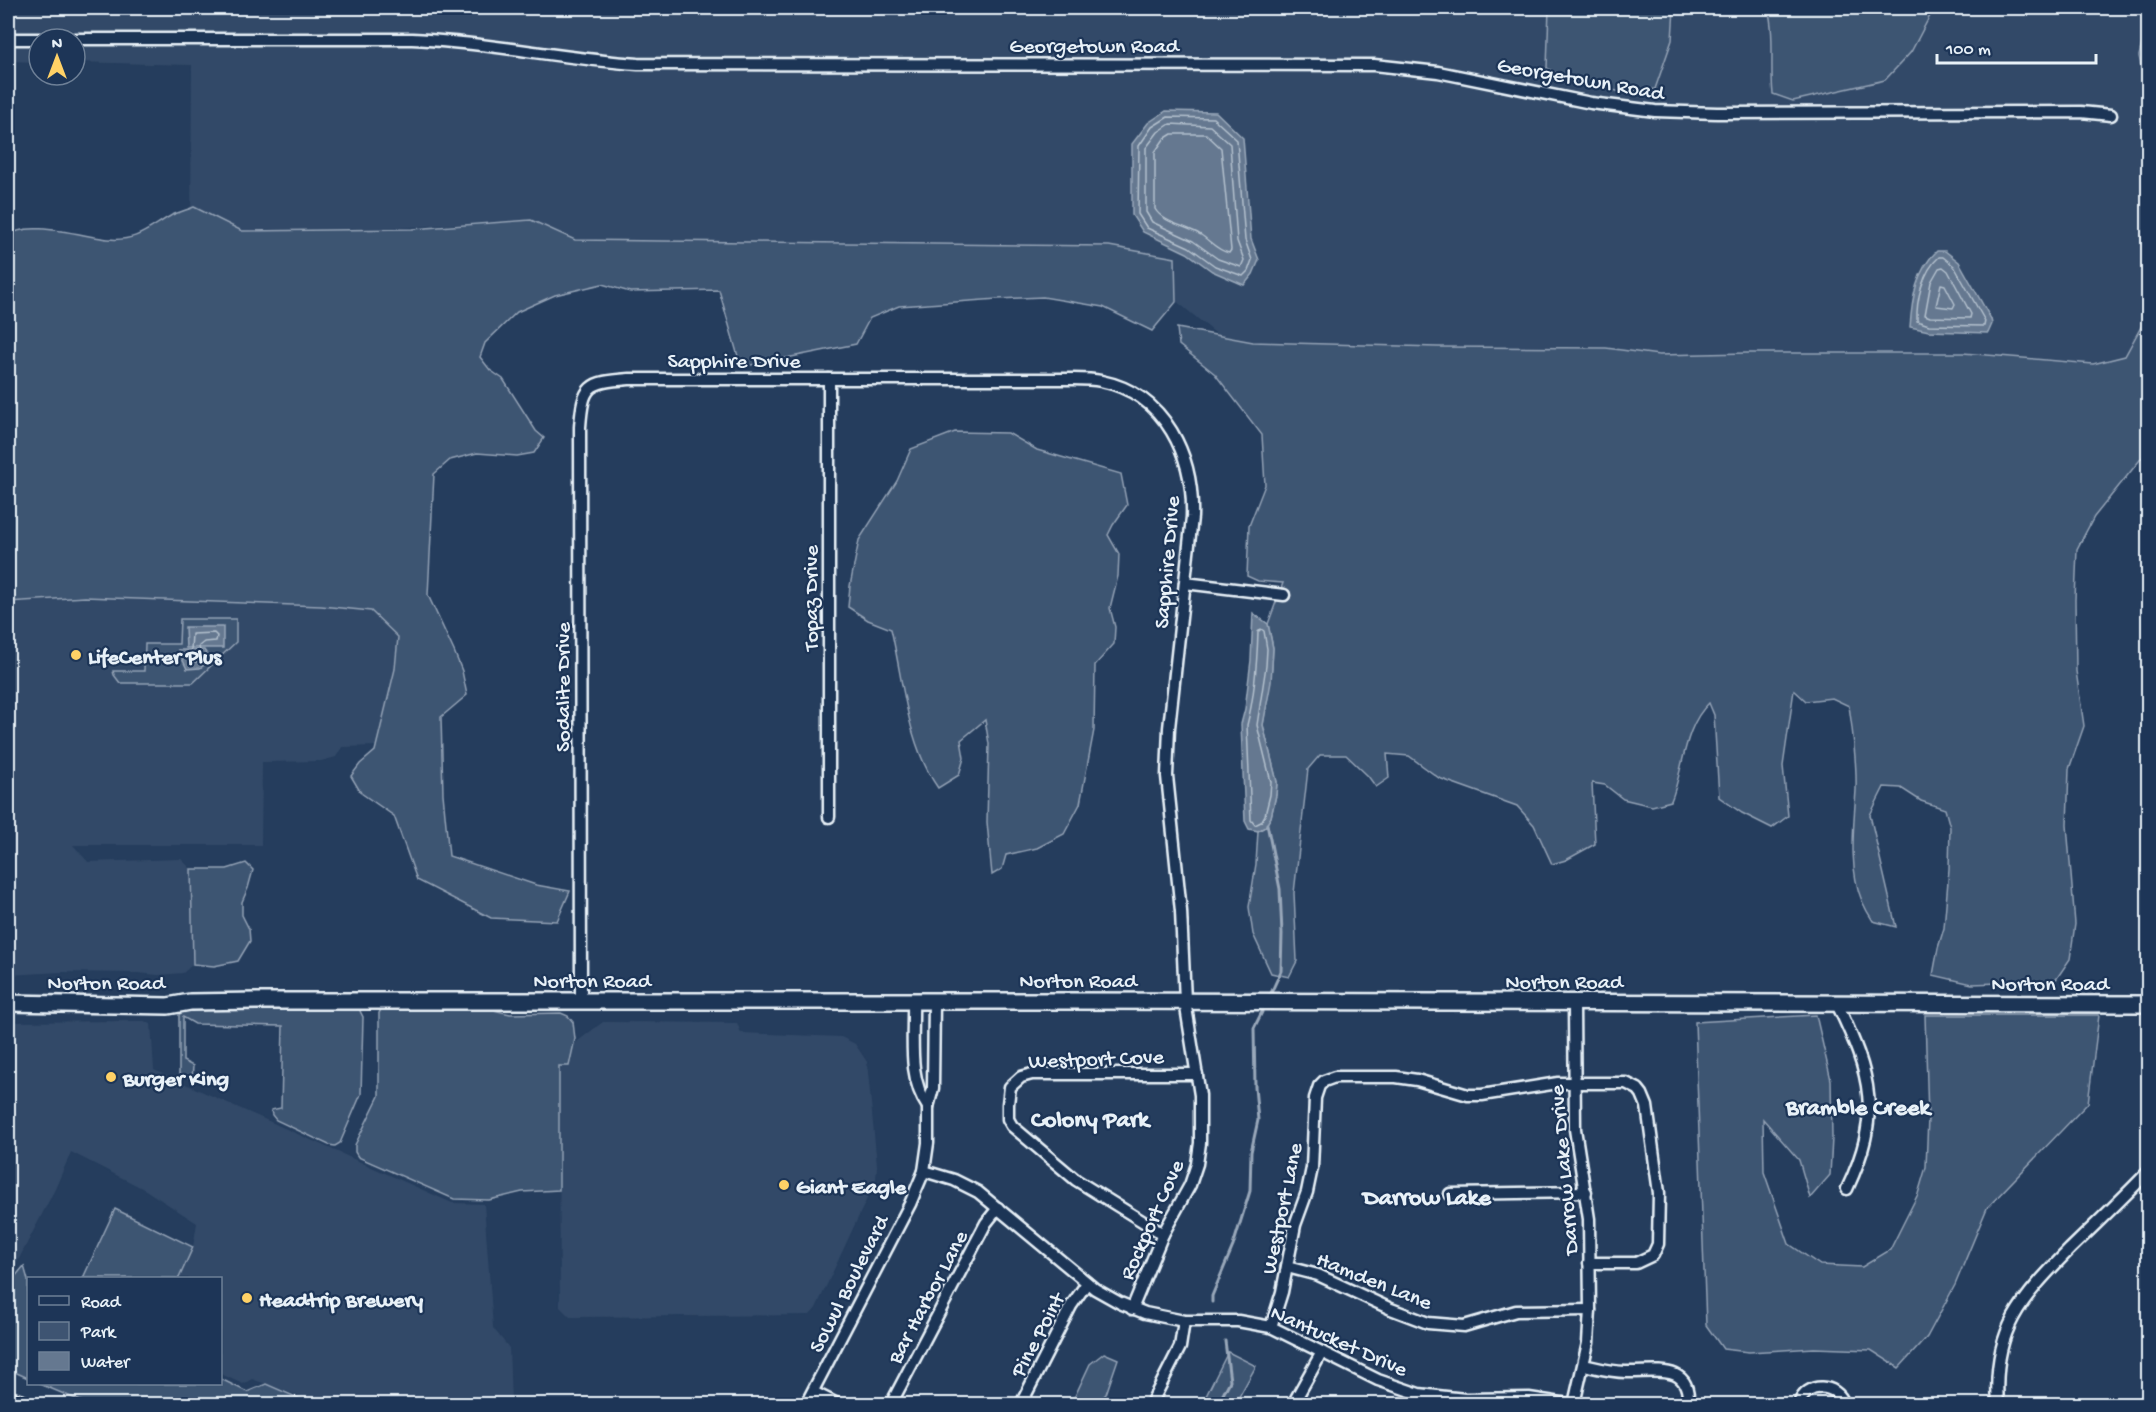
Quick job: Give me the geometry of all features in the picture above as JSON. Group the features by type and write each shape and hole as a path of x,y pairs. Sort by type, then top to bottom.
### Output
{"street":[{"path":"8,39 27,39"},
{"name":"Georgetown Road","path":"87,39 412,39 454,41 578,59 645,64 1374,65 1438,72 1591,103 1655,111 1717,114 2081,112 2111,116"},
{"name":"Sapphire Drive","path":"601,382 629,379 1073,379 1102,381 1128,390 1154,410 1174,434 1184,453 1193,500 1167,760 1168,791 1181,911 1185,1001"},
{"name":"Topaz Drive","path":"829,379 829,818"},
{"name":"Sodalite Drive","path":"581,1001 580,427 583,399 588,391 601,382"},
{"path":"1185,583 1284,595"},
{"name":"Norton Road","path":"8,1004 168,1006 190,1002 235,1001 2148,1004"},
{"name":"Rockport Cove","path":"1132,1309 1163,1234 1190,1185 1197,1164 1200,1143 1200,1095 1185,1001"},
{"name":"Sowul Boulevard","path":"913,1002 916,1083 920,1096 928,1107"},
{"name":"Sowul Boulevard","path":"806,1404 910,1204 924,1171 928,1143 928,1107 933,1088 934,1002"},
{"name":"Darrow Lake Drive","path":"1574,1003 1576,1140 1589,1219 1590,1310 1588,1343 1574,1404"},
{"path":"1838,1004 1865,1069 1869,1098 1865,1145 1847,1189"},
{"name":"Westport Cove","path":"1163,1234 1076,1180 1016,1130 1008,1119 1008,1092 1016,1080 1032,1074 1197,1074"},
{"name":"Westport Lane","path":"1271,1327 1295,1226 1307,1192 1312,1168 1317,1092 1324,1082 1342,1077 1396,1077 1482,1095 1502,1094 1538,1085 1574,1082"},
{"path":"1574,1082 1626,1083 1638,1089 1642,1094 1647,1106 1659,1193 1658,1244 1653,1255 1636,1263 1589,1263"},
{"name":"Nantucket Drive","path":"924,1171 944,1176 967,1186 998,1208 1087,1283 1132,1309 1184,1322 1238,1322 1271,1327 1378,1380 1419,1394 1465,1399 1529,1398 1568,1404"},
{"path":"1998,1404 1999,1360 2006,1332 2016,1311 2037,1282 2148,1172"},
{"path":"1450,1194 1586,1192"},
{"name":"Bar Harbor Lane","path":"891,1404 986,1224 998,1208"},
{"name":"Hamden Lane","path":"1287,1267 1318,1275 1391,1309 1428,1323 1464,1326 1516,1311 1590,1310"},
{"name":"Pine Point","path":"1021,1404 1071,1306 1087,1283"},
{"path":"1151,1404 1180,1347 1184,1322"},
{"path":"1293,1404 1322,1352"},
{"path":"1584,1365 1624,1372 1674,1374 1686,1385 1688,1404"},
{"path":"1799,1404 1807,1392 1822,1387 1837,1392 1844,1404"},
{"path":"813,1392 837,1404"},
{"path":"8,1399 23,1404"}],"shaded area":[{"path":"8,8 2148,8 2148,366 1241,354 1109,246 575,240 531,220 191,240 192,65 87,62 87,27 27,27 27,62 8,61"},
{"path":"85,597 321,606 371,611 398,637 395,669 376,746 342,747 336,757 321,761 262,762 261,845 73,845 88,862 181,859 191,869 193,964 183,973 158,975 61,972 8,975 8,602"},
{"path":"144,1021 151,1024 154,1070 452,1203 484,1204 493,1328 509,1348 511,1404 322,1404 252,1379 243,1384 222,1374 222,1277 179,1277 193,1247 197,1223 144,1189 71,1152 55,1189 8,1280 8,1022"},
{"path":"603,1022 737,1023 741,1033 841,1037 855,1044 867,1062 877,1165 876,1179 816,1308 810,1315 570,1317 560,1307 559,1066 569,1065 574,1044"}],"green space":[{"path":"1549,8 1674,8 1672,40 1655,89 1622,92 1568,81 1547,68"},
{"path":"1768,8 1934,8 1911,52 1885,80 1793,101 1773,94"},
{"path":"2148,18 2148,89 2146,92 2139,56"},
{"path":"194,207 242,231 412,229 531,220 575,240 1109,246 1175,258 1176,302 1152,331 1103,307 1043,297 899,306 870,318 856,344 741,367 719,290 630,292 602,284 555,295 517,312 485,343 480,357 490,370 503,379 536,431 544,438 534,453 517,456 477,453 450,460 434,474 428,595 462,671 467,695 441,717 443,794 449,856 536,885 570,891 557,921 491,918 417,880 394,816 361,793 351,776 360,764 375,751 395,669 398,637 371,611 321,606 85,597 8,602 8,237 27,229 41,229 108,239 127,238 142,233 172,215"},
{"path":"2145,295 2148,299 2148,450 2094,517 2077,549 2076,671 2084,726 2069,769 2067,825 2075,924 2070,959 2055,981 1972,984 1933,975 1944,928 1950,827 1945,809 1921,801 1901,788 1884,787 1870,815 1896,927 1873,921 1862,901 1853,860 1856,769 1849,706 1832,698 1806,701 1794,690 1783,766 1788,816 1772,828 1742,813 1719,797 1714,715 1709,703 1694,724 1671,801 1652,806 1623,799 1605,785 1592,783 1595,844 1566,860 1552,864 1534,825 1517,806 1439,778 1409,756 1387,754 1389,778 1376,787 1346,755 1320,755 1308,769 1294,893 1297,961 1289,977 1271,973 1253,934 1249,907 1256,864 1258,831 1265,827 1271,817 1276,795 1277,782 1263,725 1273,648 1268,624 1283,583 1258,581 1247,576 1249,526 1265,485 1262,435 1215,374 1179,345 1177,328 1253,342 1437,347 1606,348 1659,355 1963,353 2093,364 2125,356 2142,325"},
{"path":"955,432 1008,433 1037,450 1121,474 1127,505 1108,535 1119,554 1118,576 1110,608 1115,627 1114,644 1095,665 1094,730 1080,804 1064,834 1037,848 1006,855 1002,869 992,875 987,822 989,744 985,720 961,740 964,758 959,775 938,788 919,752 913,732 891,629 868,620 848,607 859,540 897,481 911,449"},
{"path":"180,619 236,619 236,642 193,683 120,683 113,671 144,671 145,644 179,644"},
{"path":"246,863 253,870 242,902 242,915 249,929 250,941 238,961 214,966 193,964 191,869 227,869"},
{"path":"212,1005 355,1006 359,1009 363,1017 361,1094 340,1143 335,1146 329,1145 276,1120 272,1115 271,1110 281,1108 283,1026 195,1024 183,1017 183,1061 193,1066 192,1079 179,1074 179,1015 183,1010"},
{"path":"383,1007 485,1008 510,1014 561,1013 568,1016 573,1022 575,1039 569,1066 559,1066 559,1190 522,1192 489,1200 454,1199 358,1157 355,1145 379,1096 379,1013"},
{"path":"1816,1015 1831,1080 1830,1175 1810,1198 1799,1160 1763,1119 1764,1172 1789,1244 1820,1265 1862,1267 1890,1250 1918,1194 1926,1167 1928,1118 1925,1015 2099,1015 2088,1103 1987,1208 1955,1285 1927,1337 1899,1368 1871,1350 1814,1348 1749,1352 1723,1349 1706,1325 1695,1022"},
{"path":"115,1209 193,1247 179,1277 83,1277"},
{"path":"24,1266 27,1277 27,1378 8,1369 8,1285"},
{"path":"1228,1352 1256,1366 1235,1404 1202,1404"},
{"path":"1104,1353 1118,1359 1106,1394 1096,1404 1066,1404 1075,1396 1090,1364"},
{"path":"222,1380 247,1392 266,1384 312,1404 88,1404 42,1385 222,1385"}],"water":[{"path":"1166,111 1216,112 1243,138 1251,239 1259,260 1253,274 1244,285 1212,271 1187,253 1143,232 1132,215 1132,144 1148,123"},
{"path":"1937,251 1945,251 1959,262 1991,319 1992,324 1988,333 1929,331 1910,327 1916,286 1924,267"},
{"path":"1253,613 1268,624 1273,648 1271,682 1263,725 1277,782 1271,817 1265,827 1258,831 1249,829 1245,821 1241,724 1251,660"},
{"path":"185,627 223,627 223,648 186,648"},
{"path":"178,650 204,650 208,656 207,663 200,668 187,669"}],"waterway":[{"path":"1267,824 1280,889 1282,934 1281,971 1271,993"},
{"path":"1212,1302 1212,1296 1233,1246 1250,1191 1251,1152 1258,1120 1254,1028 1262,1012"},
{"path":"1218,1404 1230,1381 1225,1341"}],"place":[{"name":"LifeCenter Plus","path":"76,655"},
{"name":"Burger King","path":"111,1077"},
{"name":"Giant Eagle","path":"784,1185"},
{"name":"Headtrip Brewery","path":"247,1298"}],"district":[{"name":"Bramble Creek","path":"1858,1106"},
{"name":"Colony Park","path":"1090,1118"},
{"name":"Darrow Lake","path":"1427,1196"}]}
